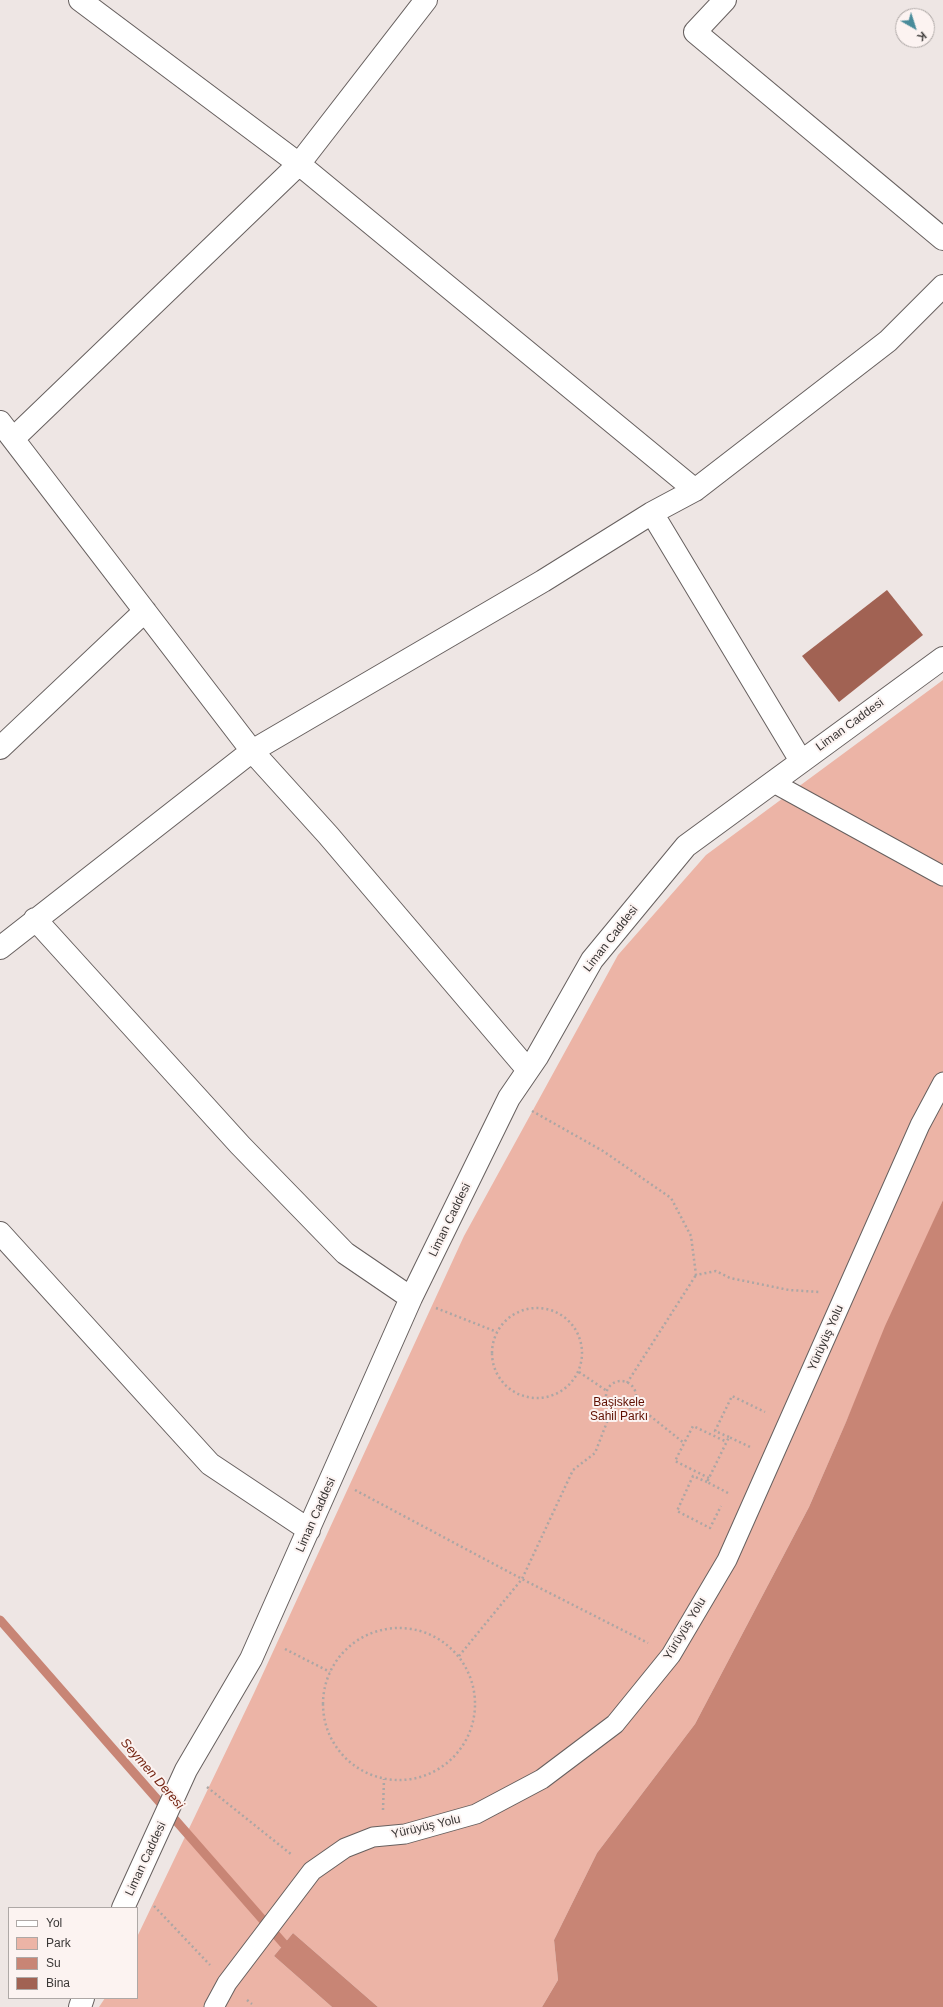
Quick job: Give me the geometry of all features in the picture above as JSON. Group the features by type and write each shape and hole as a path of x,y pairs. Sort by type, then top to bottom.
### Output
{"street":[{"path":"14,438 299,164 426,0"},
{"path":"725,0 695,32 943,239"},
{"path":"92,3 299,164 695,490"},
{"path":"0,948 252,751 543,581 652,513 695,490 888,341 943,286"},
{"path":"0,422 14,438 252,751 328,835 528,1070"},
{"path":"652,513 801,761"},
{"path":"0,748 145,611"},
{"name":"Liman Caddesi","path":"124,1907 150,1853 186,1770 251,1658 310,1530 412,1298 509,1098 528,1070 592,960 686,846 943,658"},
{"path":"772,782 943,876"},
{"path":"35,920 240,1145 345,1253 412,1298"},
{"name":"Yürüyüş Yolu","path":"214,2007 227,1983 312,1871 345,1848 373,1837 404,1834 476,1814 542,1778 615,1724 671,1655 727,1560 920,1125 943,1082"},
{"path":"0,1233 210,1464 310,1530"}],"path":[{"path":"509,1098 603,1151 672,1198 691,1236 696,1276 627,1383"},
{"path":"696,1276 716,1271 730,1278 789,1290 846,1294"},
{"path":"412,1298 496,1332"},
{"path":"535,1306 550,1309 564,1316 576,1327 582,1342 582,1357 579,1372 570,1384 559,1393 552,1396 545,1398 530,1398 517,1394 505,1385 497,1374 492,1360 492,1345 496,1332 506,1319 519,1311 535,1306"},
{"path":"579,1372 607,1391"},
{"path":"613,1383 627,1383 634,1389 636,1398 634,1403 631,1407 622,1411 612,1408 607,1400 607,1391 613,1383"},
{"path":"764,1420 767,1413 732,1396 715,1431 772,1458"},
{"path":"634,1403 684,1443"},
{"path":"459,1656 522,1579 573,1470 596,1453 612,1408"},
{"path":"709,1478 675,1461 684,1443 693,1426 727,1442"},
{"path":"707,1482 729,1437"},
{"path":"751,1447 754,1440"},
{"path":"728,1493 710,1528 677,1511 693,1476 707,1482 728,1493 751,1506"},
{"path":"354,1490 522,1579 671,1655"},
{"path":"390,1628 416,1629 439,1639 459,1656 471,1678 475,1702 472,1727 461,1750 443,1767 420,1778 395,1781 384,1779 370,1776 349,1763 333,1744 324,1720 323,1708 323,1696 330,1672 344,1651 365,1636 390,1628"},
{"path":"261,1637 330,1672"},
{"path":"186,1770 312,1871"},
{"path":"383,1836 384,1779"},
{"path":"134,1886 227,1983 252,2004"}],"green space":[{"name":"Başiskele Sahil Parkı","path":"943,680 943,1200 809,1507 695,1724 597,1853 554,1940 558,1980 542,2007 378,2007 293,1933 274,1956 332,2007 99,2007 104,1999 138,1999 138,1935 254,1693 464,1236 618,955 706,855"}],"water":[{"path":"943,1200 943,2007 542,2007 558,1980 554,1940 597,1853 695,1724 809,1507 846,1422 885,1326"},
{"path":"293,1933 378,2007 332,2007 274,1956"}],"building":[{"path":"887,590 923,635 839,702 802,656"}],"waterway":[{"name":"Seymen Deresi","path":"0,1620 284,1944"}]}
